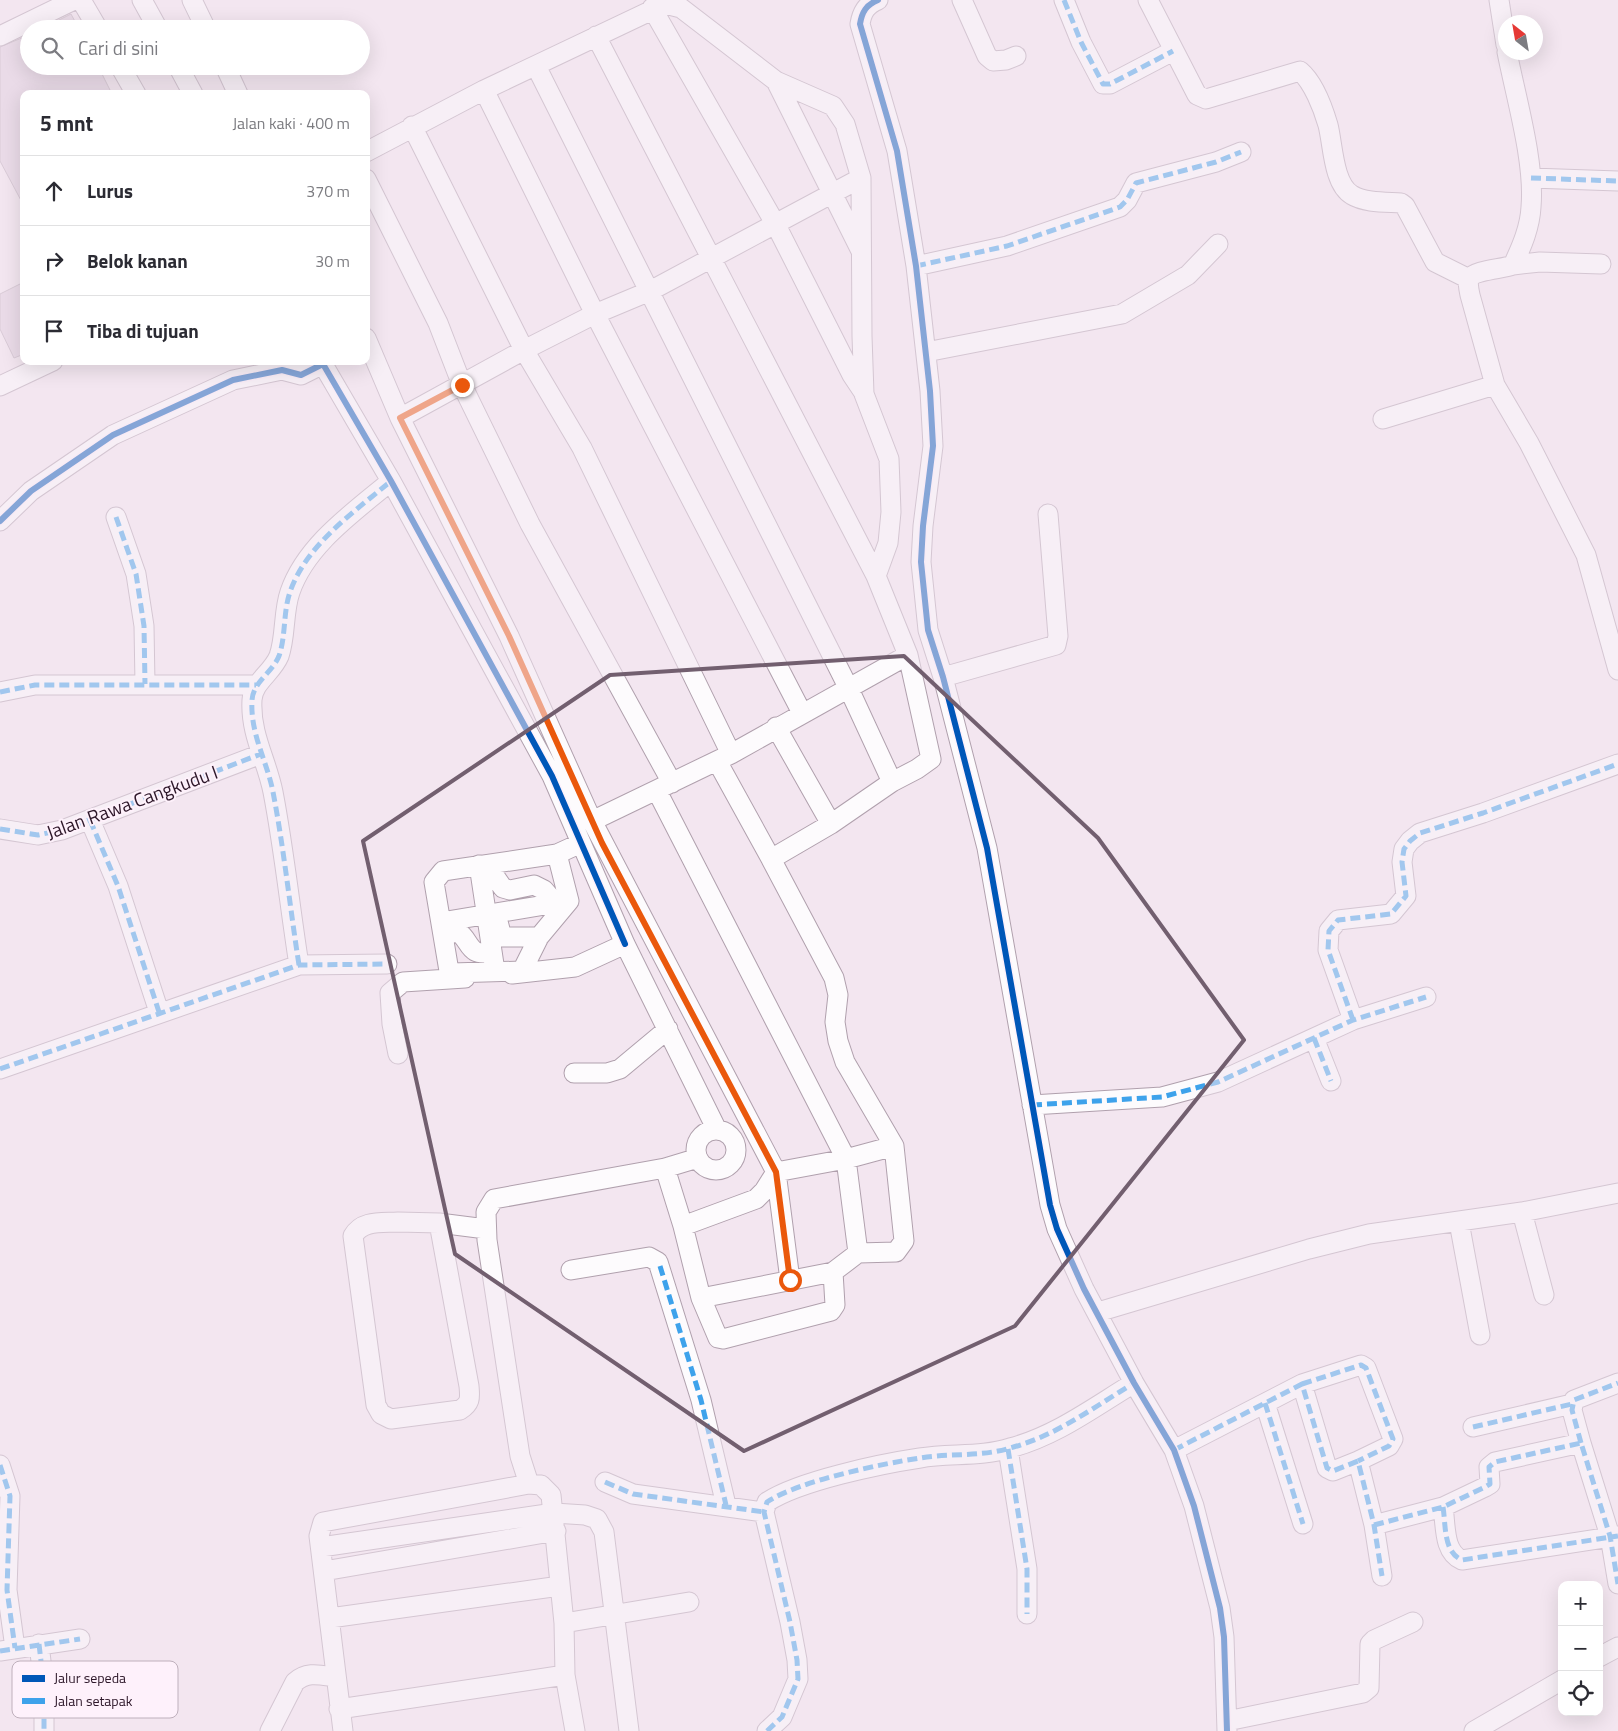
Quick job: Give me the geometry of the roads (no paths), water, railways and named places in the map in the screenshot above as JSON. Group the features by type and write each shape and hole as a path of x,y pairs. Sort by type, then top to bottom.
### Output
{"street":[{"path":"33,20 74,0"},
{"path":"81,0 93,20"},
{"path":"142,0 153,20"},
{"path":"192,0 202,20"},
{"path":"878,0 870,3 862,12 860,24 897,151 916,266 934,446 923,526 921,562 928,630 943,677 987,848 1050,1205 1057,1229 1080,1282 1098,1312 1134,1383 1174,1450 1194,1506 1220,1608 1224,1637 1227,1726 1363,1693 1370,1688 1370,1644 1374,1640 1413,1622"},
{"path":"962,0 987,56 993,61 1006,60 1016,56"},
{"path":"1064,0 1081,42 1103,84 1110,84 1173,50"},
{"path":"1148,0 1197,95 1206,99 1300,71 1308,77 1328,125 1331,150 1343,186 1351,195 1359,198 1401,203 1405,206 1435,262 1469,279"},
{"path":"1499,0 1501,15"},
{"path":"370,150 412,126 652,8 664,4 681,8 776,81 833,106 845,124 861,178 864,394"},
{"path":"652,8 776,225 852,375 864,394 889,459 891,512 888,542 876,576"},
{"path":"0,36 20,26"},
{"path":"596,36 876,576 908,655 931,759 917,769 892,782 831,824 771,859"},
{"path":"1509,60 1531,178 1531,208 1526,236 1513,265"},
{"path":"536,66 848,689 892,782"},
{"path":"125,75 134,90"},
{"path":"183,75 191,90"},
{"path":"228,75 236,90"},
{"path":"776,81 863,254"},
{"path":"484,90 594,314 802,713"},
{"path":"412,126 524,350 582,448 771,859 834,978 838,995 835,1022 838,1041 845,1062 894,1146 904,1241 896,1252 858,1253 833,1272 701,1298"},
{"path":"916,266 1017,243 1125,204 1136,183 1216,162 1242,152"},
{"path":"400,418 524,350 594,314 650,291 861,178"},
{"path":"1531,178 1618,181"},
{"path":"370,187 438,324 462,385 530,524 665,787 846,1159 858,1253"},
{"path":"926,352 1122,314 1188,275 1218,244"},
{"path":"1469,279 1475,274 1513,265 1540,262 1601,264"},
{"path":"1469,279 1474,314 1495,385 1529,443 1586,555 1618,670"},
{"path":"370,347 400,418 509,636 592,821 776,1172 790,1280"},
{"path":"0,386 45,365"},
{"path":"0,521 31,491 114,435 233,380 282,370 301,375 318,365"},
{"path":"323,365 391,481 552,776 625,944 717,1130"},
{"path":"1383,419 1495,385"},
{"path":"300,965 273,790 254,733 252,699 256,686 269,673 279,655 289,595 296,575 315,550 391,481"},
{"path":"943,677 1056,645 1058,636 1048,514"},
{"path":"116,518 136,574 144,626 145,684"},
{"path":"592,821 724,758 776,727 908,655"},
{"path":"0,692 35,685 256,686"},
{"path":"776,727 831,824"},
{"name":"Jalan Rawa Cangkudu I","path":"0,829 38,835 90,820 261,754"},
{"path":"1353,1020 1328,950 1329,931 1338,920 1391,914 1396,910 1406,896 1402,862 1404,849 1410,841 1420,833 1483,813 1618,764"},
{"path":"90,820 118,886 159,1012"},
{"path":"557,854 562,902 539,937 522,971 452,973 449,971 434,882 437,876 443,871 557,854 581,842"},
{"path":"483,865 503,888 510,890 534,885 562,902"},
{"path":"483,865 491,913 492,952 500,971"},
{"path":"442,930 491,913 562,902"},
{"path":"491,913 502,937 500,971"},
{"path":"442,930 459,932 470,948 478,953 492,952"},
{"path":"502,937 539,937"},
{"path":"398,1054 392,1024 390,993 403,982 438,981 566,969 588,962 625,944"},
{"path":"0,1069 159,1012 217,995 300,965 387,964"},
{"path":"1032,1105 1162,1097 1218,1082 1353,1020 1426,998"},
{"path":"574,1072 607,1073 620,1069 668,1029"},
{"path":"1314,1038 1331,1081"},
{"path":"717,1130 723,1131 733,1138 736,1150 733,1161 723,1169 706,1168 698,1158 696,1152 700,1139 704,1134 717,1130"},
{"path":"683,1226 756,1199 764,1192 776,1172 846,1159 894,1146"},
{"path":"529,1484 520,1456 511,1406 486,1228 486,1212 494,1199 665,1168 698,1158"},
{"path":"665,1168 683,1226 701,1298 714,1333 718,1338 723,1339 831,1311 835,1305 833,1272"},
{"path":"1098,1312 1309,1249 1369,1234 1522,1212 1618,1193"},
{"path":"1522,1212 1544,1295"},
{"path":"440,1223 470,1398 467,1405 460,1410 391,1419 381,1414 376,1405 354,1236 358,1228 367,1224 398,1222 440,1223 486,1228"},
{"path":"1459,1222 1480,1335"},
{"path":"571,1270 649,1257 658,1262 701,1400 726,1505"},
{"path":"1174,1450 1302,1384 1361,1365 1366,1368 1393,1439 1389,1446 1333,1471 1327,1468 1302,1384"},
{"path":"767,1731 782,1717 798,1679 798,1660 764,1512 767,1502 827,1479 919,1458 1008,1449 1043,1437 1134,1383"},
{"path":"1473,1427 1572,1404 1579,1397 1618,1384"},
{"path":"1265,1403 1302,1524"},
{"path":"1572,1404 1581,1443 1614,1536 1618,1584"},
{"path":"1374,1525 1443,1507 1490,1484 1489,1467 1491,1464 1581,1443"},
{"path":"1008,1449 1027,1568 1027,1614"},
{"path":"1358,1461 1374,1525 1382,1576"},
{"path":"0,1465 10,1496 5,1535 7,1649 80,1639"},
{"path":"605,1482 633,1494 726,1505 764,1512"},
{"path":"343,1731 319,1536 323,1522 529,1484 541,1485 552,1495 564,1623 565,1675 575,1731"},
{"path":"1443,1507 1449,1550 1453,1557 1462,1560 1614,1536"},
{"path":"324,1571 585,1515 597,1519 601,1524 628,1731"},
{"path":"321,1548 555,1522"},
{"path":"330,1618 560,1586"},
{"path":"564,1623 689,1602"},
{"path":"39,1644 41,1661"},
{"path":"1603,1655 1618,1647"},
{"path":"270,1731 295,1682 301,1677 312,1674 335,1677"},
{"path":"339,1709 565,1675"},
{"path":"1474,1731 1558,1682"},
{"path":"44,1718 44,1731"}]}
